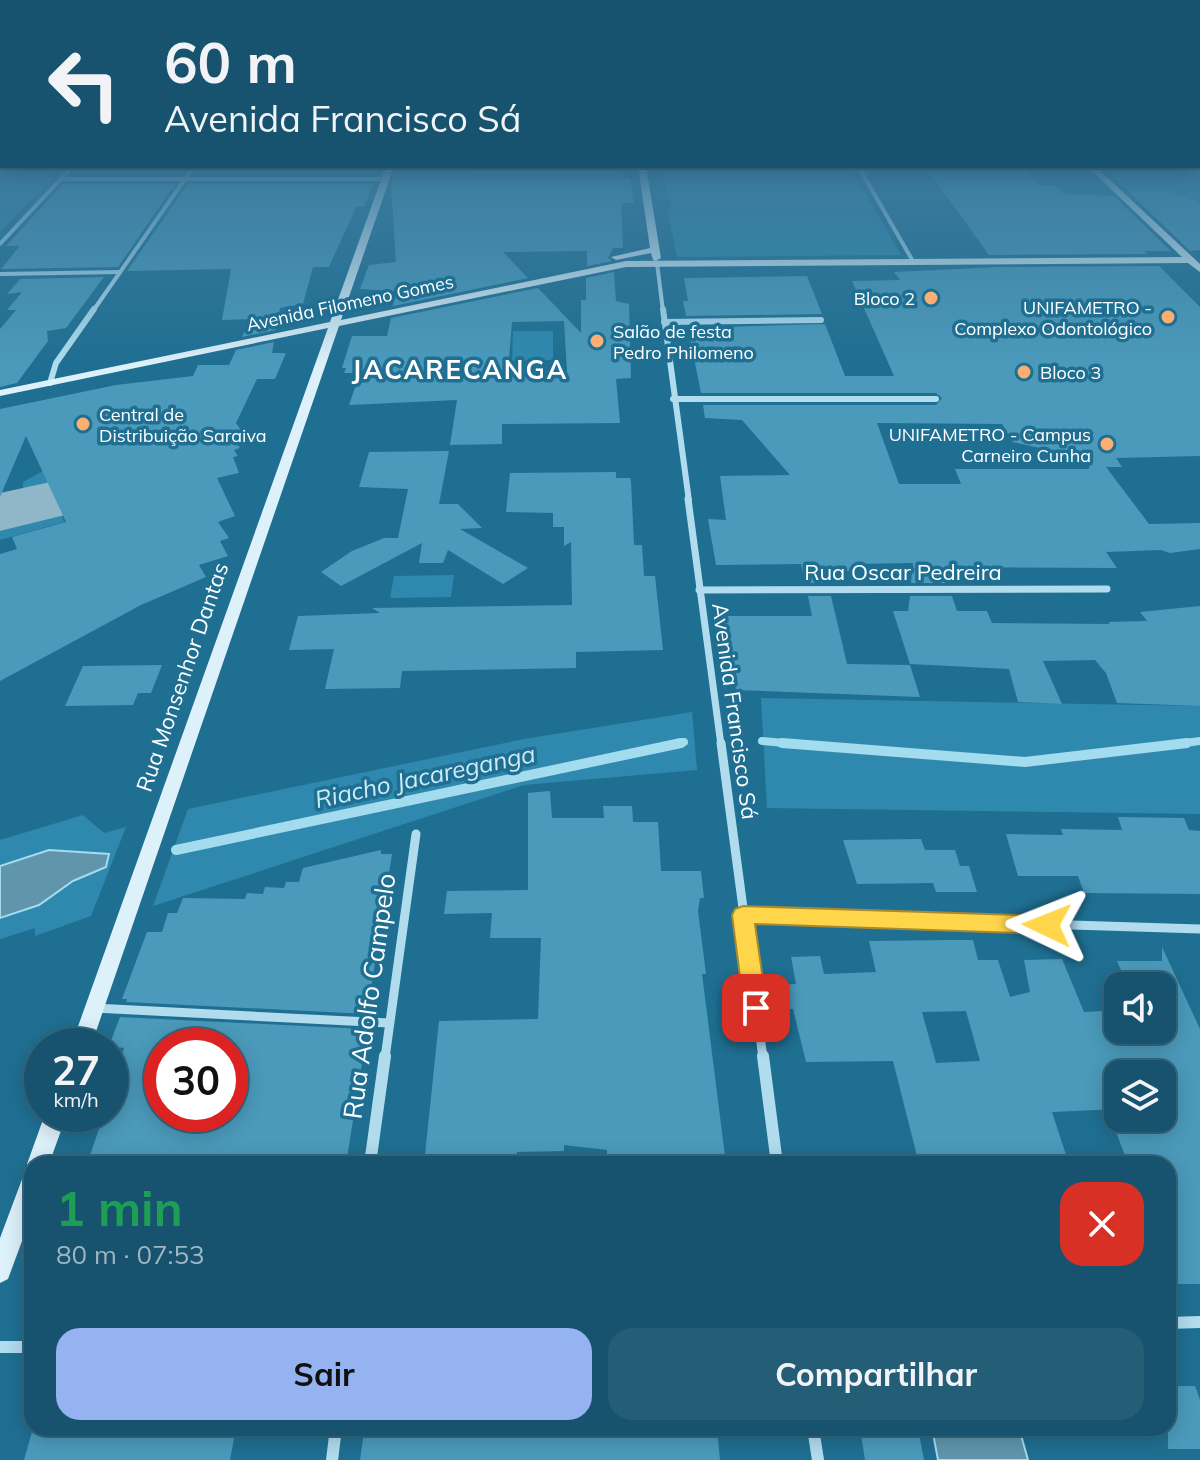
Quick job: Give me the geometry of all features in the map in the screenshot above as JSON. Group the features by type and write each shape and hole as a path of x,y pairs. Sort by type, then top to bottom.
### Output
{"street":[{"path":"51,377 149,230"},
{"name":"Rua Monsenhor Dantas","path":"87,1028 367,230"},
{"path":"651,230 657,263"},
{"path":"895,230 914,263"},
{"path":"1158,230 1200,269"},
{"name":"Avenida Filomeno Gomes","path":"0,393 51,377 654,250"},
{"name":"Avenida Filomeno Gomes","path":"334,319 626,264 1189,260"},
{"name":"Avenida Francisco Sá","path":"657,263 776,1156"},
{"path":"0,274 120,272"},
{"path":"664,322 821,320"},
{"name":"Avenida Filomeno Gomes","path":"0,382 51,377"},
{"path":"673,399 936,399"},
{"name":"Rua Oscar Pedreira","path":"699,590 1107,589"},
{"name":"Rua Adolfo Campelo","path":"371,1156 416,834"},
{"path":"743,915 1200,929"},
{"path":"94,1008 389,1023"},
{"path":"41,1156 50,1132"},
{"path":"0,1271 24,1204"},
{"path":"1176,1323 1200,1322"},
{"path":"0,1347 24,1347"},
{"path":"332,1460 335,1436"},
{"path":"814,1436 818,1460"}],"shaded area":[{"path":"672,230 887,230 901,255 677,257"},
{"path":"513,331 553,331 553,360 512,361"},
{"path":"45,470 53,493 23,501 23,482"},
{"path":"57,503 64,522 0,540 0,531 23,525 22,512"},
{"path":"454,575 451,597 390,598 394,576"},
{"path":"761,698 1200,706 1200,814 767,808"},
{"path":"692,712 697,770 524,785 153,906 188,809 524,739"},
{"path":"83,815 104,833 126,827 91,916 35,936 35,928 0,939 0,918 58,892 109,854 49,850 0,866 0,840"},
{"path":"49,850 109,854 106,867 73,881 39,905 0,918 0,866"},
{"path":"934,1436 1021,1436 1028,1460 938,1460"}],"building":[{"path":"21,230 143,230 118,267 1,269 20,246 6,246"},
{"path":"156,230 346,230 329,267 313,267 303,304 280,308 276,330 242,337 251,319 222,320 231,269 127,271"},
{"path":"394,230 622,230 623,248 613,248 608,258 612,261 587,266 587,251 503,252 528,278 393,306 396,291 360,289 369,265 396,262"},
{"path":"971,230 1149,230 1171,251 1144,251 1147,254 989,255"},
{"path":"1168,230 1200,230 1200,250 1190,251"},
{"path":"1159,266 1200,307 1200,456 1116,458 1122,467 1106,467 1149,524 1200,523 1200,549 1170,553 1161,550 1106,552 1117,568 944,567 949,583 911,583 913,563 852,564 854,571 825,571 828,583 805,583 801,564 716,565 708,519 726,520 720,476 790,475 742,420 705,418 703,405 936,405 942,398 936,393 701,393 688,328 825,324 845,376 894,376 852,281 900,280 894,272 997,267","holes":["877,423 1002,424 1013,442 1090,459 1089,469 955,469 961,484 899,484"]},
{"path":"614,272 616,301 629,304 631,378 616,379 620,423 502,424 502,444 450,445 457,400 349,405 360,373 344,373 346,368 342,368 352,336 387,336 391,318 538,288 581,333 581,300 586,300 586,278","holes":["564,321 567,371 508,371 512,322"]},
{"path":"807,276 822,314 686,316 683,301 688,301 684,278"},
{"path":"104,277 66,328 47,331 48,341 17,383 0,387 0,329 16,310 7,310 22,292 7,294 20,279"},
{"path":"274,342 272,353 286,353 275,379 257,379 236,423 243,433 233,438 240,448 234,450 238,456 233,457 239,473 217,478 235,516 218,522 229,538 220,541 228,556 199,565 206,577 141,605 0,681 0,554 17,549 12,537 66,522 26,436 0,497 0,409 116,385 193,376 198,365 229,365 236,350"},
{"path":"449,451 439,504 458,504 482,528 460,529 528,568 503,584 448,550 443,563 419,563 422,543 341,586 321,572 352,551 384,538 398,538 408,489 359,487 369,452"},
{"path":"616,472 616,478 630,478 631,481 634,545 642,545 644,576 655,576 663,650 576,652 576,668 402,671 400,688 325,689 334,649 289,650 298,616 380,613 372,608 572,605 571,542 564,546 564,527 553,527 553,513 506,512 510,473"},
{"path":"808,596 831,596 847,664 910,665 920,697 736,690 724,616 812,616"},
{"path":"910,596 952,596 957,611 987,611 992,623 1110,624 1108,622 1147,621 1140,612 1200,606 1200,706 1117,703 1106,673 1095,660 1043,661 1062,704 1018,702 1009,669 910,664 893,611 908,611"},
{"path":"162,665 151,693 138,693 133,705 65,706 83,666"},
{"path":"550,791 552,818 604,818 603,806 632,806 633,822 658,822 661,871 701,871 704,898 700,898 698,911 706,974 702,974 725,1156 607,1156 607,1150 564,1145 564,1151 517,1152 517,1156 425,1156 439,1021 538,1019 541,938 490,938 492,913 444,914 447,891 528,890 528,793"},
{"path":"1118,817 1184,818 1189,830 1200,831 1200,894 1084,893 1078,876 1018,876 1006,834 1063,835 1061,829 1122,830"},
{"path":"921,839 925,850 955,850 960,866 969,866 977,892 936,892 933,883 857,884 843,840"},
{"path":"381,850 381,854 392,854 367,1014 126,1002 127,999 122,999 147,932 162,932 168,913 177,913 183,898 245,899 247,893 263,894 265,887 284,888 286,882 299,882 303,868"},
{"path":"973,940 978,960 998,960 1010,997 1030,992 1024,960 1062,959 1084,1012 1104,1011 1104,1044 1176,1044 1176,977 1200,1029 1200,1284 1176,1284 1176,1156 1125,1156 1116,1132 1176,1132 1176,1060 1104,1060 1104,1110 1052,1112 1066,1156 917,1156 893,1061 806,1062 793,1009 786,1009 782,985 796,984 791,957 820,956 824,974 876,972 869,941","holes":["966,1011 980,1061 936,1063 922,1012"]},
{"path":"1162,947 1174,972 1122,972 1117,961 1162,961"},
{"path":"120,1017 364,1029 362,1038 366,1038 347,1156 90,1156 98,1132 128,1132 128,1028 116,1028"},
{"path":"1176,1386 1195,1386 1200,1400 1200,1449 1168,1449 1168,1436 1176,1436"},
{"path":"31,1436 234,1436 230,1460 24,1460"},
{"path":"363,1436 718,1436 720,1460 360,1460"},
{"path":"861,1436 920,1436 924,1460 865,1460"}],"waterway":[{"name":"Riacho Jacareganga","path":"762,741 803,745"},
{"name":"Riacho Jacareganga","path":"1170,745 1200,741"},
{"name":"Riacho Jacareganga","path":"674,744 684,742"},
{"name":"Riacho Jacareganga","path":"674,744 681,743"},
{"name":"Riacho Jacareganga","path":"782,743 803,745"},
{"name":"Riacho Jacareganga","path":"1170,745 1187,743"},
{"name":"Riacho Jacareganga","path":"176,850 674,744"},
{"name":"Riacho Jacareganga","path":"803,745 1025,762 1170,745"},
{"name":"Riacho Jacareganga","path":"803,745 807,745"}],"taxiway":[{"path":"0,512 55,499"}],"place":[{"name":"Bloco 2","path":"931,298"},
{"name":"UNIFAMETRO - Complexo Odontológico","path":"1168,317"},
{"name":"Salão de festa Pedro Philomeno","path":"597,341"},
{"name":"Bloco 3","path":"1024,372"},
{"name":"Central de Distribuição Saraiva","path":"83,424"},
{"name":"UNIFAMETRO - Campus Carneiro Cunha","path":"1107,444"}],"district":[{"name":"JACARECANGA","path":"460,369"}],"route":[{"path":"756,1008 743,915 1047,925"}]}
